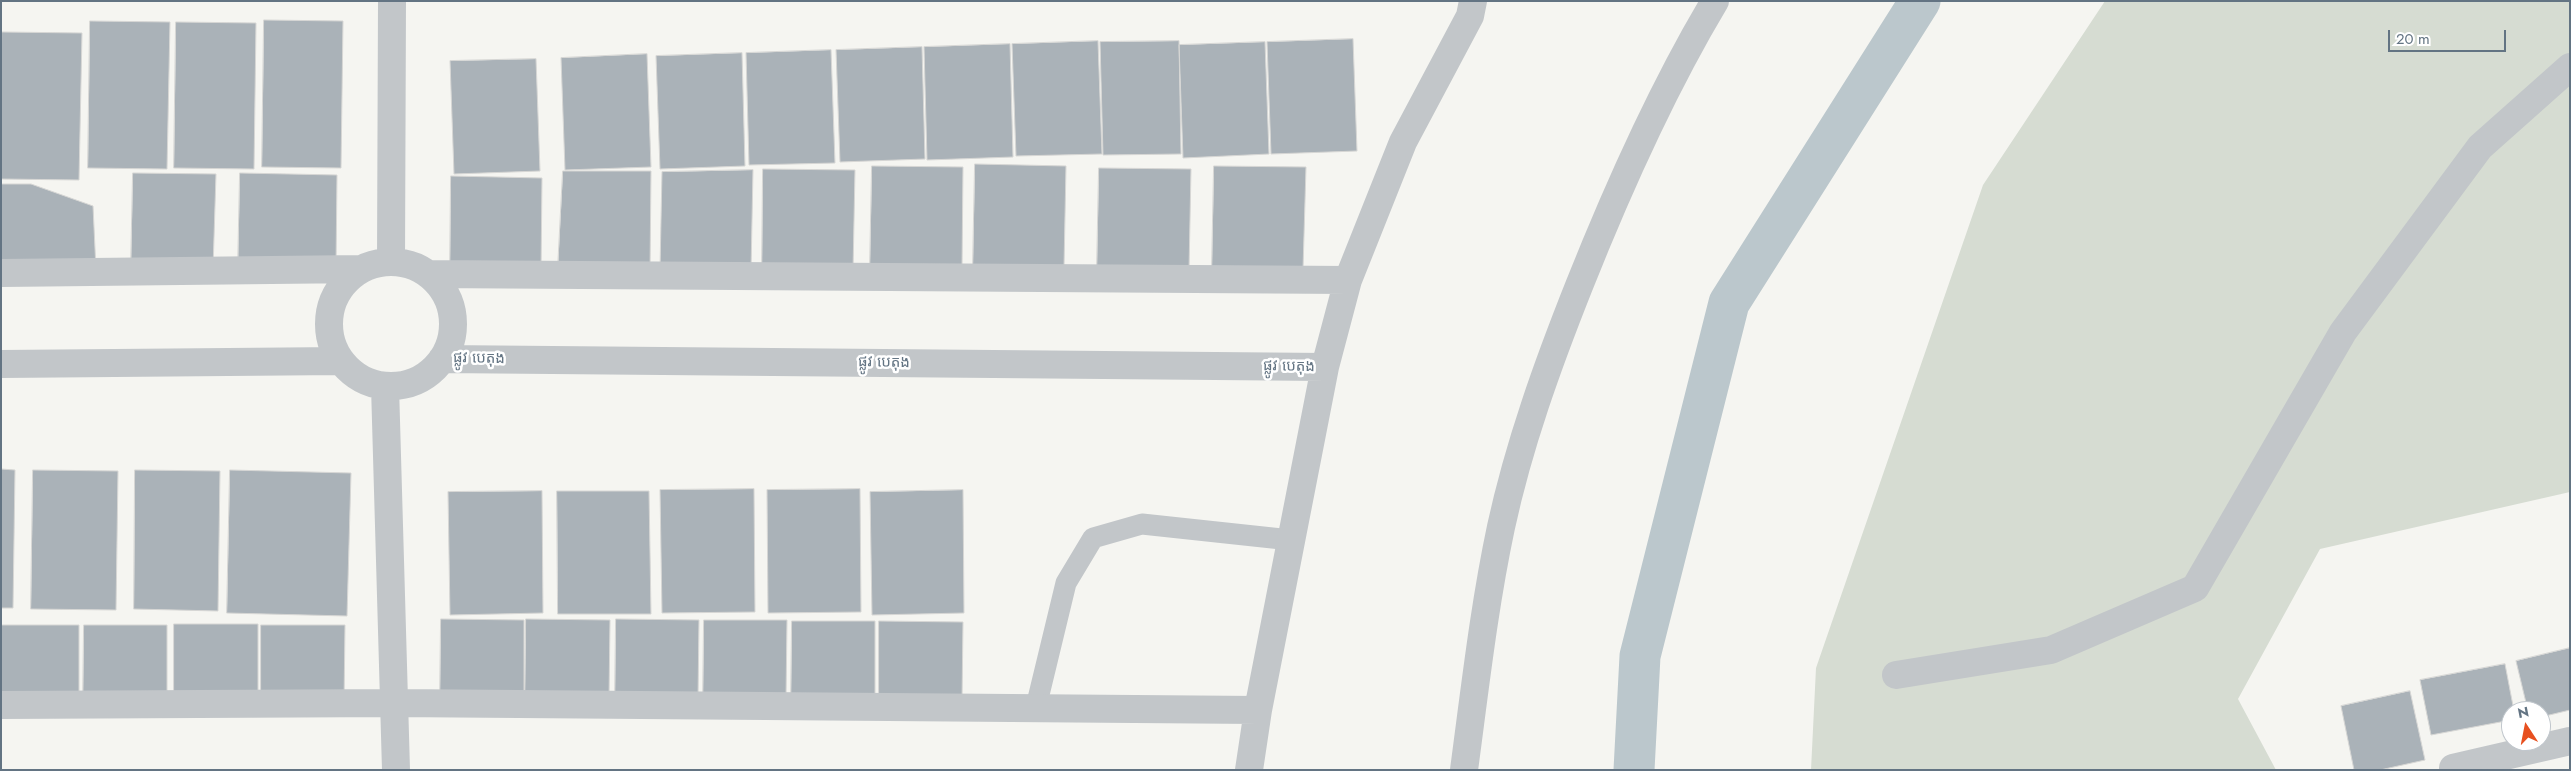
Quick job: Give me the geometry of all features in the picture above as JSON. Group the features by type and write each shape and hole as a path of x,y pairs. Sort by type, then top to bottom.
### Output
{"street":[{"path":"391,261 392,1"},
{"path":"1249,770 1258,710 1325,367 1348,280 1403,142 1470,16 1473,1"},
{"path":"1464,770 1483,620 1501,526 1528,424 1556,344 1605,221 1653,116 1714,1"},
{"path":"1896,674 2051,650 2195,588 2343,332 2480,147 2570,67"},
{"path":"1,273 361,269 391,261 411,265 429,274 442,288 451,304 454,323 451,342 442,359 434,369 411,383 385,386 368,382 353,374 341,361 332,345 329,328 330,311 336,294 347,280 361,269"},
{"path":"429,274 1348,280"},
{"name":"ផ្លូវ បេតុង","path":"442,359 1325,367"},
{"path":"1,364 341,361"},
{"path":"385,386 396,770"},
{"path":"1,705 395,703 1258,710"},
{"path":"2453,768 2570,741"}],"lane":[{"path":"1036,707 1066,583 1093,538 1142,524 1291,540"}],"shaded area":[{"path":"2105,1 2570,1 2570,492 2320,549 2238,699 2276,770 1811,770 1816,668 1983,185"}],"building":[{"path":"264,20 343,21 341,168 262,167"},
{"path":"90,21 170,22 167,169 88,168"},
{"path":"176,22 256,23 254,169 174,168"},
{"path":"2,32 82,33 79,180 1,179"},
{"path":"1353,39 1357,151 1271,154 1267,42"},
{"path":"1098,41 1102,154 1016,156 1012,44"},
{"path":"1179,41 1181,154 1103,155 1100,42"},
{"path":"1265,42 1269,154 1183,158 1179,45"},
{"path":"1010,44 1013,157 927,160 924,47"},
{"path":"922,47 925,159 840,162 836,50"},
{"path":"831,50 835,163 749,165 746,53"},
{"path":"742,53 745,166 660,169 656,56"},
{"path":"647,54 651,167 565,170 561,58"},
{"path":"536,59 540,171 454,174 450,61"},
{"path":"975,164 1066,166 1064,266 973,265"},
{"path":"872,166 963,167 962,268 870,267"},
{"path":"1214,166 1306,167 1303,269 1212,267"},
{"path":"1099,168 1191,169 1189,270 1097,268"},
{"path":"763,169 855,170 853,271 762,269"},
{"path":"753,170 751,271 660,269 662,172"},
{"path":"563,171 651,171 650,270 558,268"},
{"path":"133,173 216,174 213,269 131,267"},
{"path":"240,173 337,175 336,267 238,268"},
{"path":"451,176 542,178 541,272 450,272"},
{"path":"1,184 31,184 93,206 96,270 1,270"},
{"path":"1,469 15,470 13,608 1,608"},
{"path":"33,470 118,471 116,610 31,609"},
{"path":"135,470 220,471 218,611 134,609"},
{"path":"230,470 351,473 347,616 227,613"},
{"path":"754,489 755,612 662,613 660,490"},
{"path":"860,489 861,612 768,613 767,490"},
{"path":"963,490 964,613 872,615 870,492"},
{"path":"542,491 543,613 450,615 448,492"},
{"path":"557,491 649,491 651,614 558,614"},
{"path":"441,619 524,620 524,699 440,698"},
{"path":"526,619 610,620 609,699 525,698"},
{"path":"616,619 699,620 698,699 615,698"},
{"path":"704,620 787,620 786,699 703,699"},
{"path":"792,621 875,621 875,700 791,699"},
{"path":"879,621 963,622 962,701 879,700"},
{"path":"174,624 258,624 258,702 174,702"},
{"path":"1,625 79,625 79,703 1,703"},
{"path":"84,625 167,625 167,702 83,702"},
{"path":"261,625 345,625 344,703 261,703"},
{"path":"2570,648 2570,710 2551,715 2551,701 2526,701 2516,661"},
{"path":"2505,664 2512,701 2501,701 2501,722 2431,735 2420,680"},
{"path":"2410,691 2425,760 2380,770 2354,770 2341,706"}],"waterway":[{"path":"1634,770 1640,656 1729,303 1920,1"}]}
